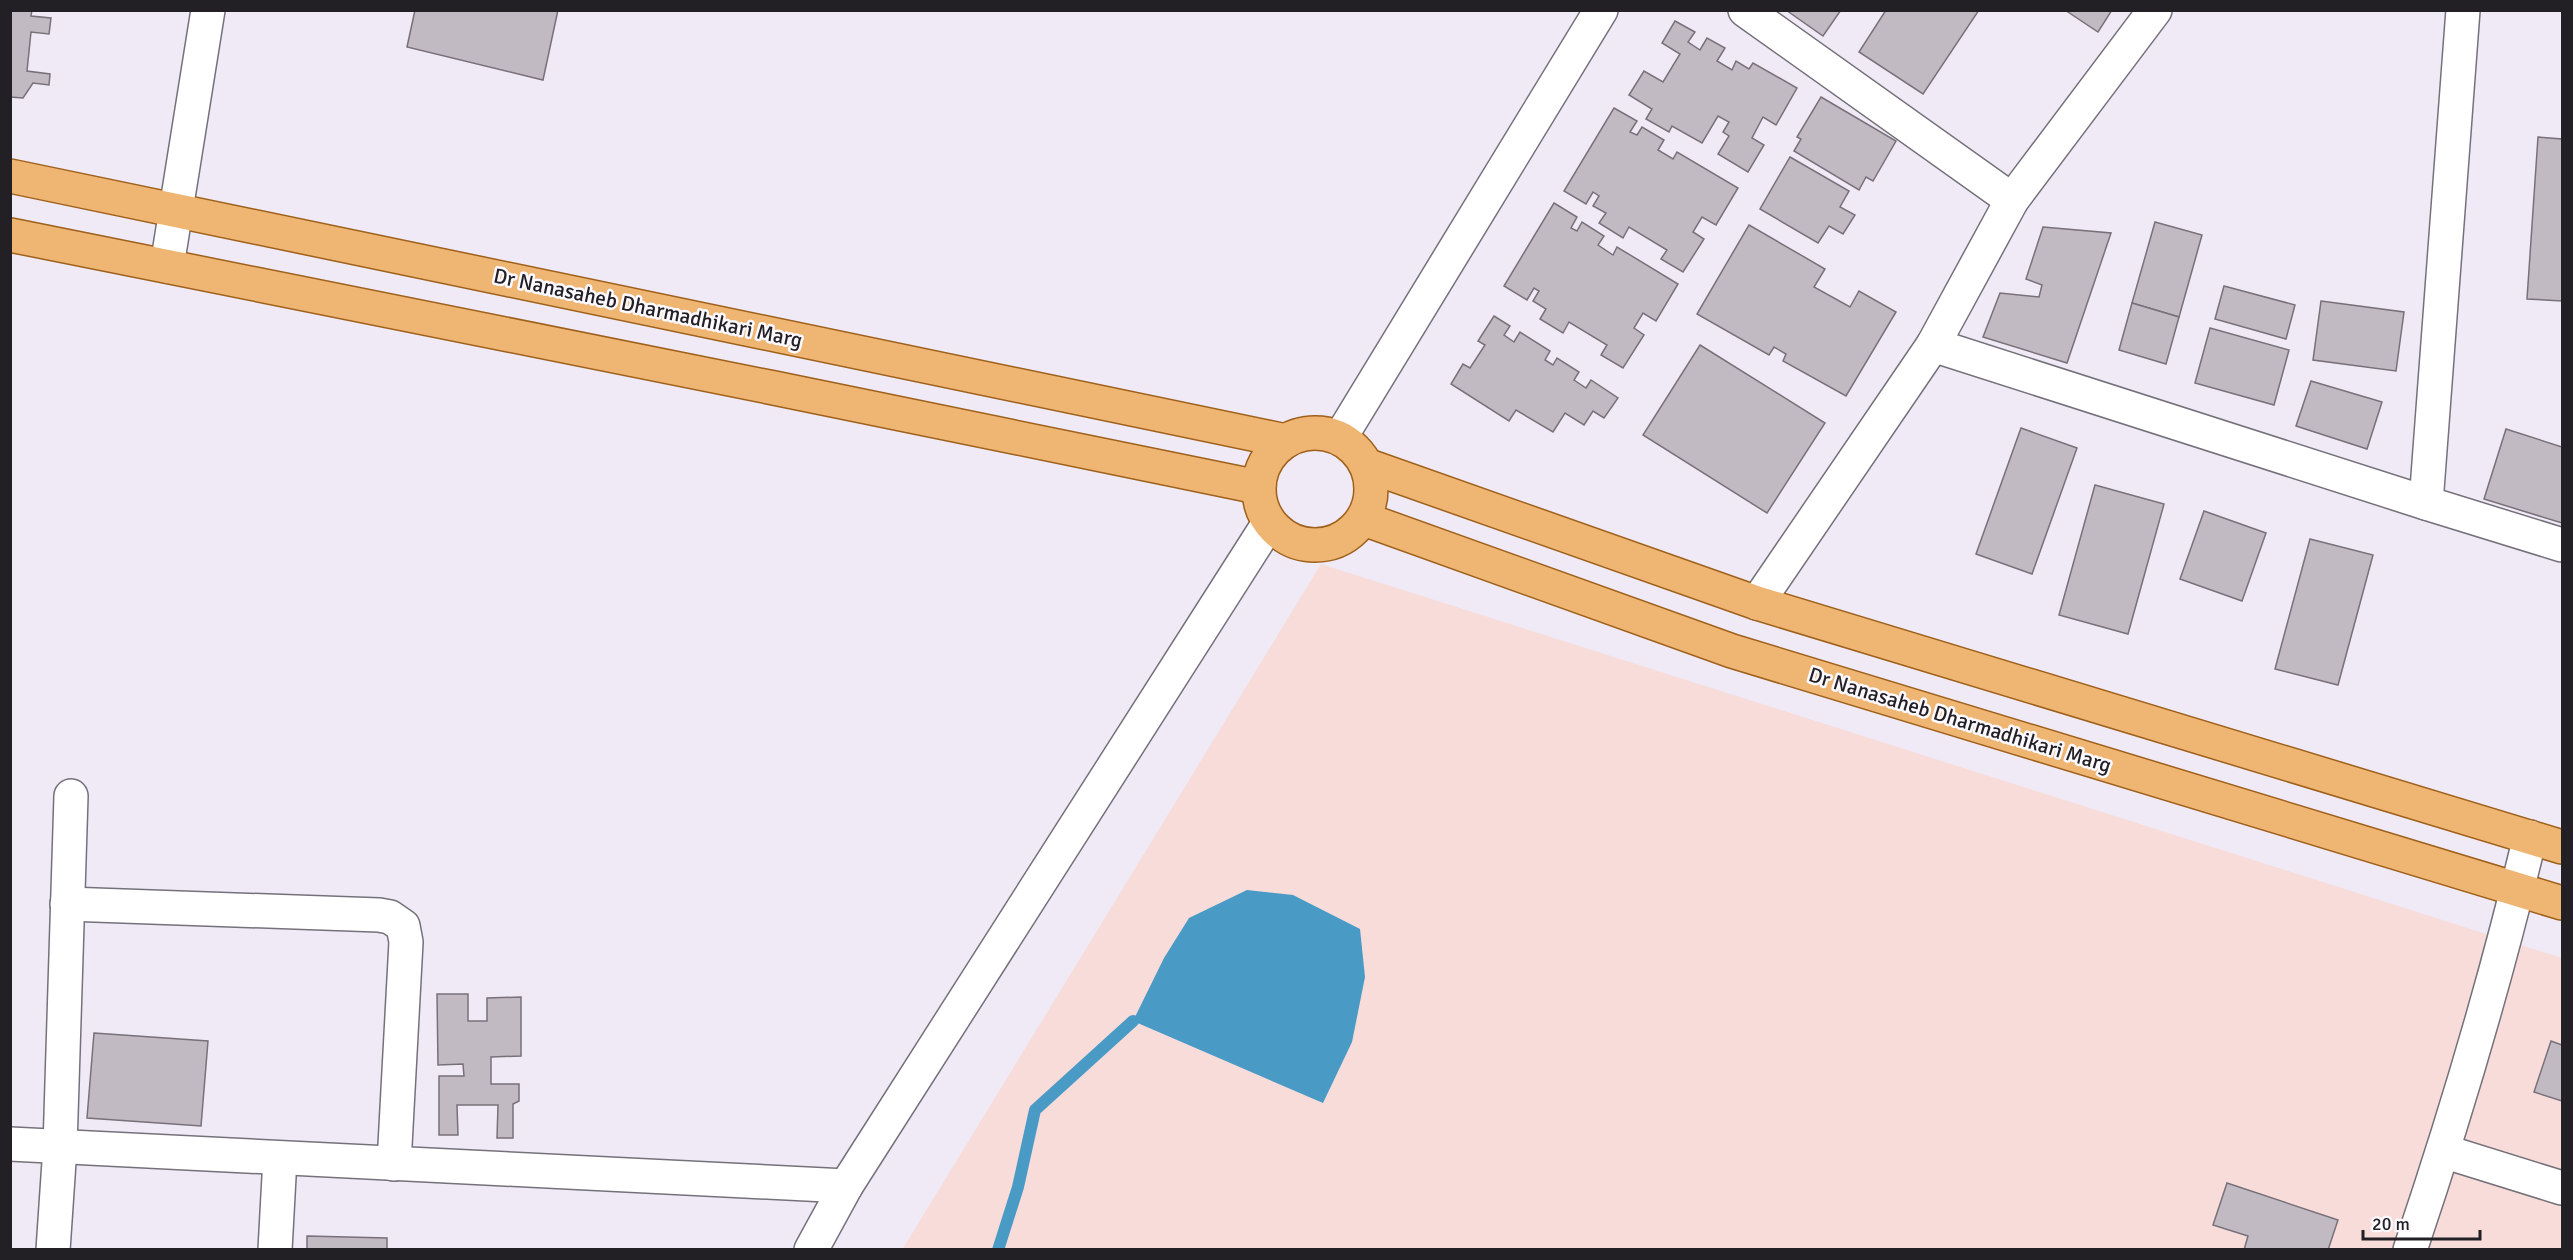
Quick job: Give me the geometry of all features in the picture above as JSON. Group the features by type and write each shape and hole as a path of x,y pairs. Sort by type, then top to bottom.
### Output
{"main road":[{"name":"Dr Nanasaheb Dharmadhikari Marg","path":"10,176 1286,441"},
{"path":"10,235 1258,487"},
{"path":"1323,433 1340,438 1356,450 1366,465 1372,483 1371,501 1364,519 1352,533 1336,542 1317,546 1299,543 1282,536 1269,523 1260,505 1258,487 1262,469 1272,453 1286,441 1304,434 1323,433"},
{"path":"1366,465 1757,603 2562,848"},
{"name":"Dr Nanasaheb Dharmadhikari Marg","path":"1364,519 1732,651 2562,903"}],"street":[{"path":"166,266 208,10"},
{"path":"1340,438 1601,10"},
{"path":"1745,10 2012,200"},
{"path":"1757,603 1933,345 2012,200 2155,10"},
{"path":"2426,504 2463,10"},
{"path":"1933,345 2426,504 2562,545"},
{"path":"811,1250 846,1186 1269,523"},
{"path":"53,1250 60,1147 70,796"},
{"path":"2410,1250 2443,1150 2530,837"},
{"path":"67,904 379,915 390,917 403,927 406,942 394,1164"},
{"path":"10,1144 846,1186"},
{"path":"2443,1150 2562,1188"},
{"path":"275,1250 280,1158"}],"shaded area":[{"path":"1321,564 2562,958 2562,1249 902,1250"}],"water":[{"path":"1247,890 1293,895 1360,929 1365,977 1352,1042 1323,1103 1133,1021 1164,958 1189,918"}],"building":[{"path":"10,10 32,10 31,16 51,18 49,34 31,32 27,71 50,74 49,85 33,83 23,98 10,97"},
{"path":"415,10 558,10 543,80 407,47"},
{"path":"1786,10 1841,10 1823,36"},
{"path":"1886,10 1979,10 1923,94 1859,52"},
{"path":"2065,10 2112,10 2098,32"},
{"path":"1675,21 1695,32 1688,42 1700,50 1707,38 1725,48 1717,61 1732,70 1736,61 1749,69 1753,63 1797,88 1776,125 1763,117 1752,138 1764,145 1748,172 1718,154 1729,136 1723,132 1729,122 1718,116 1702,143 1672,126 1669,132 1646,119 1652,109 1629,95 1644,71 1663,82 1680,54 1662,43"},
{"path":"1821,97 1896,141 1873,181 1866,177 1859,190 1794,151 1801,139 1797,137"},
{"path":"1614,108 1637,121 1630,132 1637,135 1642,127 1664,140 1658,150 1673,159 1677,152 1738,188 1716,225 1702,217 1693,232 1704,239 1683,272 1661,259 1667,250 1629,227 1623,238 1599,223 1606,213 1593,206 1599,196 1593,192 1586,204 1564,191"},
{"path":"2538,137 2562,139 2562,301 2527,299"},
{"path":"1790,157 1849,191 1840,207 1855,215 1843,234 1829,226 1818,243 1760,209"},
{"path":"1554,203 1577,217 1571,228 1577,231 1582,222 1604,236 1598,245 1613,255 1617,247 1678,284 1656,321 1643,313 1634,328 1644,335 1623,368 1601,355 1607,345 1569,322 1563,333 1540,319 1546,309 1533,301 1539,291 1534,288 1527,300 1504,286"},
{"path":"2155,222 2202,235 2179,317 2132,303"},
{"path":"1749,225 1825,269 1814,287 1850,307 1859,291 1896,312 1846,396 1783,361 1786,354 1774,347 1769,355 1697,314"},
{"path":"2043,227 2111,233 2067,363 1983,337 2000,293 2039,297 2042,285 2026,279"},
{"path":"2224,286 2295,305 2286,339 2215,319"},
{"path":"2321,301 2404,312 2396,371 2313,360"},
{"path":"2132,303 2179,317 2166,364 2119,350"},
{"path":"1494,316 1510,326 1504,335 1514,342 1520,332 1550,351 1545,360 1553,365 1557,358 1579,372 1574,380 1586,388 1591,380 1618,398 1604,418 1593,411 1584,425 1565,413 1553,432 1516,410 1509,421 1451,384 1463,364 1470,368 1485,345 1478,341"},
{"path":"2210,328 2289,350 2274,405 2195,383"},
{"path":"1700,345 1825,423 1767,513 1643,435"},
{"path":"2311,381 2382,402 2367,449 2296,426"},
{"path":"2021,428 2077,448 2032,574 1976,554"},
{"path":"2506,429 2562,447 2562,523 2484,499"},
{"path":"2095,485 2164,504 2128,634 2059,615"},
{"path":"2204,511 2266,533 2242,601 2180,579"},
{"path":"2310,539 2373,555 2338,685 2275,669"},
{"path":"437,994 468,994 468,1021 487,1021 487,998 521,997 521,1056 491,1057 491,1084 519,1084 519,1101 513,1104 513,1138 497,1138 498,1105 457,1105 458,1135 439,1135 439,1076 464,1076 463,1064 438,1065"},
{"path":"94,1033 208,1041 201,1126 87,1118"},
{"path":"2551,1041 2562,1045 2562,1101 2534,1092"},
{"path":"2227,1183 2338,1220 2328,1250 2244,1250 2248,1236 2213,1225"},
{"path":"307,1236 387,1238 387,1250 307,1250"}],"waterway":[{"path":"998,1250 1018,1187 1035,1110 1133,1021"}]}
